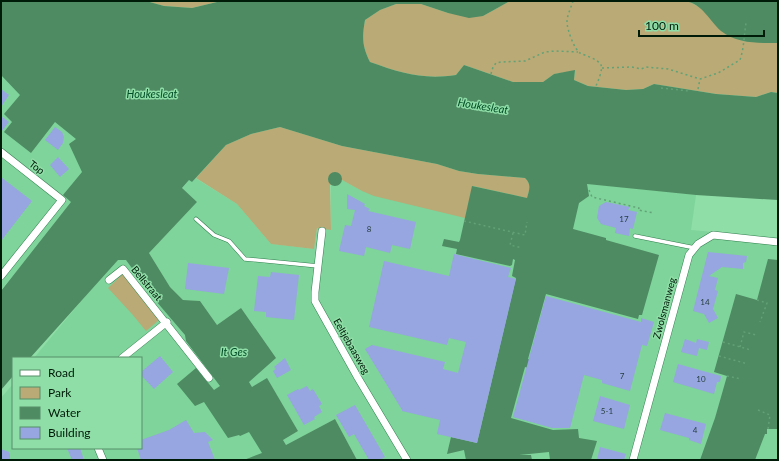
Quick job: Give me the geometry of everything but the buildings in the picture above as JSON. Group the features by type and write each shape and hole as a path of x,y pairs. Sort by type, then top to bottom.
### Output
{"street":[{"name":"Top","path":"1,152 62,200 1,276"},
{"name":"Eeltjebaasweg","path":"322,231 314,292 315,301 407,460"},
{"name":"Zwolsmanweg","path":"633,460 689,255 698,244 713,235 778,242"},
{"name":"Bellstraat","path":"109,280 124,269 167,322 209,378"},
{"path":"123,357 167,322"},
{"path":"98,449 103,460"}],"lane":[{"path":"196,219 214,235 229,241 245,259 318,266"},
{"path":"635,236 695,248"}],"path":[{"path":"573,1 567,22 569,32 578,52"},
{"path":"602,68 632,67 640,69 646,67 668,69 700,80 718,73 740,60 744,49 743,43 746,23"},
{"path":"491,74 493,67 501,62 525,61 545,52 555,51 578,52 596,61 602,68"},
{"path":"596,86 602,68"},
{"path":"698,89 700,80"},
{"path":"661,88 689,91"},
{"path":"589,190 592,197 654,213"},
{"path":"464,221 525,235 527,222"},
{"path":"513,232 510,245 522,248"},
{"path":"757,300 767,303 760,322"},
{"path":"740,347 744,332 756,335"},
{"path":"723,342 751,350"},
{"path":"719,356 748,364"},
{"path":"727,376 741,380"},
{"path":"758,410 770,415 768,429"},
{"path":"351,460 356,458"}],"shaded area":[{"path":"1,62 88,94 96,175 1,290"},
{"path":"195,178 237,204 271,244 314,249 317,228 331,229 331,185 342,180 362,191 525,178 696,195 691,230 778,238 778,460 357,460 335,419 286,445 283,440 298,431 267,379 252,387 249,382 241,308 217,325 200,301 183,300 170,287 149,253 197,202 182,189 189,180 192,182"},
{"path":"121,253 232,395 271,460 1,460 1,398 12,385 12,449 142,449 142,357 35,357"}],"green space":[{"path":"146,1 218,1 192,8 164,6"},
{"path":"510,1 690,2 703,9 721,30 743,41 778,43 778,93 771,92 756,97 716,94 654,84 643,89 626,90 588,86 574,80 575,71 554,74 543,82 513,82 464,65 456,75 433,77 422,76 402,72 370,62 365,51 363,31 365,20 380,10 396,4 421,4 448,13 483,16"},
{"path":"280,127 342,146 437,164 459,171 525,178 529,183 529,193 527,198 473,186 465,218 374,196 362,191 342,179 330,185 331,230 317,228 314,249 271,244 237,204 196,178 226,145 251,134"},
{"path":"123,274 159,320 146,331 108,288"}],"water":[{"name":"Houkesleat","path":"1,1 146,1 164,6 192,8 218,1 510,1 483,16 469,18 421,4 396,4 380,10 365,20 363,37 365,51 370,62 402,72 422,76 433,77 456,75 464,65 513,82 543,82 554,74 575,70 574,80 588,86 626,90 643,89 654,84 716,94 756,97 771,92 778,93 778,200 696,195 587,184 589,196 579,203 573,229 659,255 642,315 639,315 638,319 546,294 528,359 562,369 560,377 525,367 511,418 553,430 578,429 579,438 597,441 591,460 550,460 549,452 519,455 531,455 532,460 466,460 464,450 447,454 451,437 477,443 516,278 512,276 515,260 513,259 512,265 510,266 456,254 457,249 442,246 444,239 459,242 460,240 472,186 527,198 529,193 529,183 527,180 525,178 459,171 437,164 342,146 280,127 251,134 226,145 192,182 189,180 182,188 197,202 149,253 170,287 183,300 200,301 217,325 241,308 276,358 249,382 252,387 267,378 298,431 283,440 286,445 335,419 357,460 244,460 262,453 249,432 240,436 228,438 204,402 195,406 177,384 196,368 214,390 220,386 186,341 185,335 156,301 126,260 118,260 31,357 12,357 12,377 1,390 1,291 71,202 63,195 82,172 69,144 76,139 55,122 31,153 4,132 12,122 4,114 20,95 1,75"},
{"path":"686,1 778,1 778,43 741,41 727,35 717,27 701,9"},
{"path":"332,172 338,172 342,176 342,182 338,186 332,186 328,182 328,176"},
{"path":"768,259 778,260 778,429 767,429 767,434 765,434 755,460 700,460 715,418 727,376 714,372 736,294 757,300"}],"water label":[{"name":"It Ges","path":"234,352"}]}
